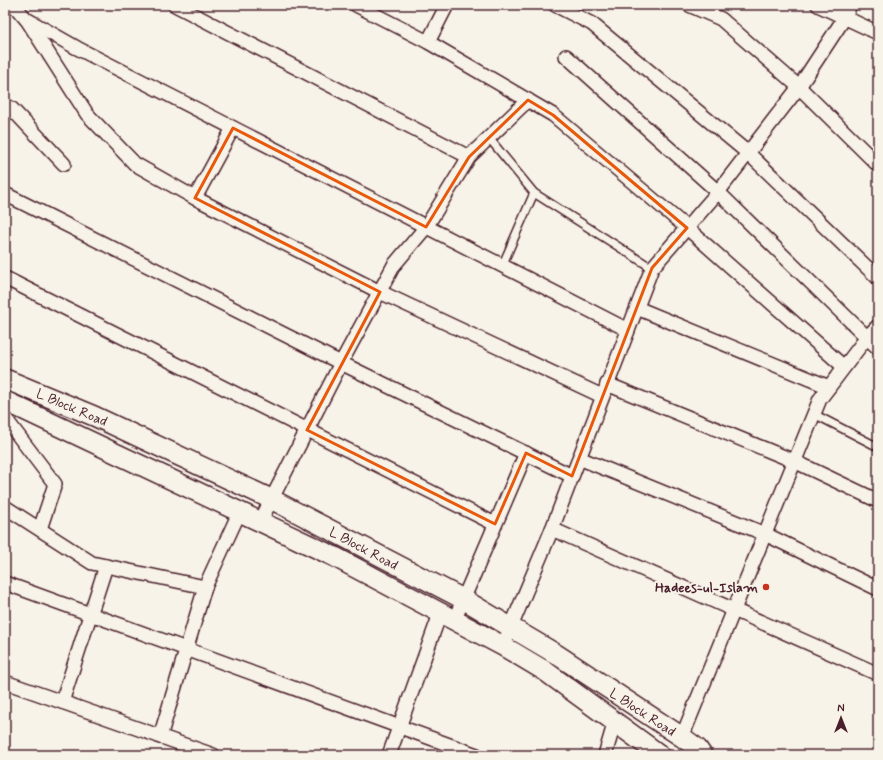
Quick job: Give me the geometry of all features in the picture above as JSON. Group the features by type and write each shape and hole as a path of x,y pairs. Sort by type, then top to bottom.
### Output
{"main road":[{"name":"L Block Road","path":"5,379 94,416 271,499 463,599 510,626 682,737 697,748 702,755"},
{"name":"L Block Road","path":"5,401 239,513 335,557 503,646 545,671 660,755"}],"street":[{"path":"14,5 26,19 87,114 135,164 195,198 380,292 602,396"},
{"path":"175,5 468,157"},
{"path":"356,5 428,42 553,115 687,228 844,367"},
{"path":"428,42 447,5"},
{"path":"555,5 592,24 748,153 878,278"},
{"path":"689,5 721,19 799,87 878,165"},
{"path":"818,5 847,11 878,33"},
{"path":"503,646 510,626 552,529 652,268 718,192 799,87 847,11"},
{"path":"26,19 77,48 628,330"},
{"path":"566,56 718,192 878,348"},
{"path":"260,522 394,265 426,227 468,157 528,100"},
{"path":"5,105 12,109 64,164"},
{"path":"195,198 233,128"},
{"path":"5,194 342,363 572,476"},
{"path":"5,278 495,524"},
{"path":"637,308 829,387"},
{"path":"682,737 820,399 867,337 878,326"},
{"path":"607,384 794,461 878,501"},
{"path":"5,418 55,484 40,530"},
{"path":"389,755 447,617 463,599 526,453"},
{"path":"579,458 765,534 878,589"},
{"path":"5,507 92,563 205,587"},
{"path":"160,737 188,649 205,587 239,513"},
{"path":"552,529 878,674"},
{"path":"62,702 106,566"},
{"path":"5,583 478,755"},
{"path":"5,682 213,755"},
{"path":"604,755 615,721"}],"lane":[{"path":"489,138 534,194 652,268"},
{"path":"502,266 534,194"},
{"path":"814,414 878,447"}],"highlighted area":[{"path":"528,100 553,115 687,228 652,268 572,476 526,453 495,524 307,430 380,292 195,198 233,128 426,227 469,157"}],"place":[{"name":"Hadees-ul-Islam","path":"766,587"}]}
